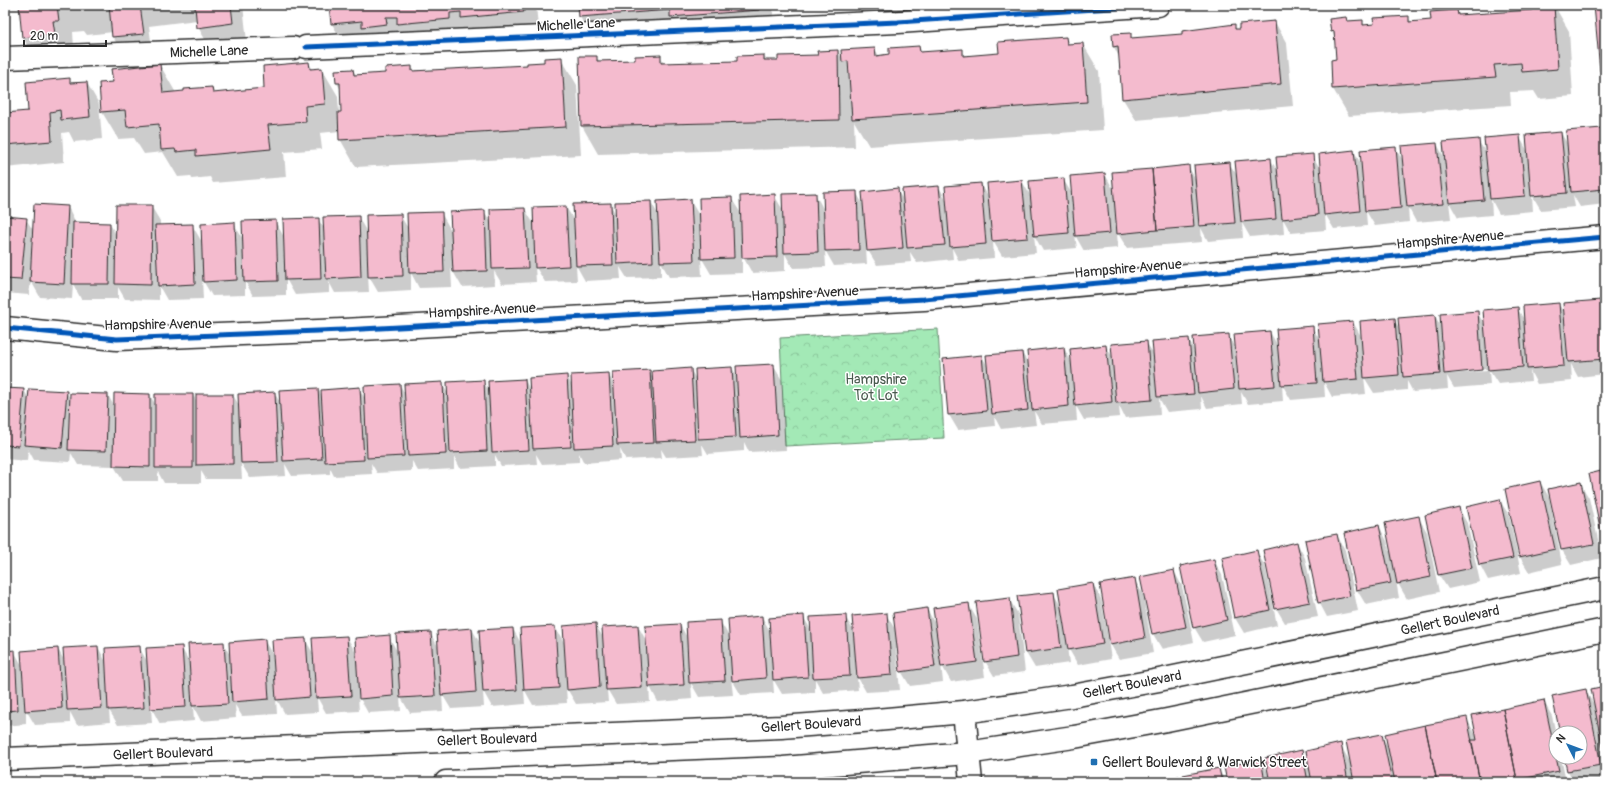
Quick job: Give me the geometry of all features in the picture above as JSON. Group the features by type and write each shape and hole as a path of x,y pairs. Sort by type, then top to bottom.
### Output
{"street":[{"name":"Michelle Lane","path":"5,58 299,48 898,22 1158,5"},
{"name":"Hampshire Avenue","path":"5,328 117,339 343,330 924,299 1605,237"},
{"name":"Gellert Boulevard","path":"5,759 781,727 964,712 1072,696 1159,680 1605,588"},
{"path":"446,782 783,768 967,753 1074,737 1167,720 1605,630"},
{"path":"964,712 971,782"}],"green space":[{"name":"Hampshire Tot Lot","path":"938,329 944,438 785,446 780,338"}],"building":[{"path":"19,5 57,5 59,21 53,21 55,34 22,38"},
{"path":"70,5 95,5 70,8"},
{"path":"109,5 140,5 144,34 112,37"},
{"path":"190,5 231,5 233,23 197,28 195,7 190,7"},
{"path":"329,5 523,5 524,12 461,18 461,12 450,13 450,19 397,24 397,17 386,17 387,24 362,27 362,21 331,24"},
{"path":"578,5 760,5 760,10 670,17 670,10 579,17"},
{"path":"1532,5 1554,5 1558,69 1522,72 1521,63 1494,65 1496,77 1332,89 1331,60 1336,59 1334,31 1331,32 1329,19 1346,17 1347,21 1363,20 1363,25 1374,24 1373,18 1409,16 1409,22 1431,20 1430,12 1457,10 1458,15 1533,10"},
{"path":"1594,5 1605,5 1605,70 1600,71"},
{"path":"1275,21 1281,84 1122,99 1118,46 1113,47 1112,34 1131,33 1131,38 1182,34 1182,31 1235,24 1235,29 1239,29 1239,24"},
{"path":"1066,37 1067,44 1083,43 1087,102 852,119 848,61 842,62 841,50 875,48 876,56 889,54 889,48 919,46 920,52 963,49 963,56 999,53 998,42"},
{"path":"838,50 839,120 581,126 579,56 597,56 597,61 635,60 635,56 661,55 661,63 737,61 737,56 764,55 764,60 778,60 778,56 818,55 817,51"},
{"path":"562,57 566,127 339,140 338,112 341,112 340,83 336,83 335,70 353,69 354,75 385,73 385,68 412,66 412,71 527,65 527,63 544,62 544,58"},
{"path":"309,62 310,69 322,68 325,104 305,106 306,122 268,125 271,149 196,156 196,150 176,152 175,149 161,150 159,124 127,127 125,110 101,112 99,83 113,82 111,69 160,64 163,93 184,91 184,89 212,87 213,93 264,88 263,66"},
{"path":"70,78 70,83 87,82 90,117 61,120 60,110 50,112 52,141 5,145 5,113 28,111 26,82"},
{"path":"1602,128 1605,156 1605,189 1571,192 1566,131"},
{"path":"1561,132 1567,193 1531,196 1526,135"},
{"path":"1520,135 1525,196 1490,199 1484,138"},
{"path":"1479,139 1484,200 1449,203 1443,142"},
{"path":"1437,143 1443,204 1407,207 1401,146"},
{"path":"1396,147 1401,208 1365,211 1360,150"},
{"path":"1354,150 1360,211 1324,215 1319,154"},
{"path":"1313,154 1318,215 1282,219 1276,157"},
{"path":"1271,158 1276,219 1241,222 1235,161"},
{"path":"1230,162 1235,223 1199,226 1194,165"},
{"path":"1189,165 1194,227 1157,230 1152,169"},
{"path":"1152,169 1157,230 1117,234 1112,172"},
{"path":"1105,173 1110,233 1075,236 1070,176"},
{"path":"1064,178 1069,233 1034,236 1029,181"},
{"path":"1022,180 1028,238 992,241 987,183"},
{"path":"981,183 986,244 950,247 945,186"},
{"path":"939,186 945,245 907,248 902,189"},
{"path":"898,188 903,248 867,251 862,192"},
{"path":"857,191 859,250 825,251 823,192"},
{"path":"816,193 818,252 784,253 782,194"},
{"path":"775,194 777,257 742,258 740,196"},
{"path":"732,197 734,258 701,259 699,198"},
{"path":"691,199 694,261 660,262 657,201"},
{"path":"651,201 653,262 617,264 615,202"},
{"path":"611,203 613,265 576,266 573,204"},
{"path":"34,204 68,206 64,284 30,282"},
{"path":"116,205 152,205 151,285 115,284"},
{"path":"566,206 569,266 535,268 533,207"},
{"path":"525,208 528,268 492,269 490,209"},
{"path":"485,210 487,271 453,272 450,212"},
{"path":"442,212 444,272 409,273 407,213"},
{"path":"401,214 403,276 368,277 366,215"},
{"path":"5,216 27,218 21,280 5,279"},
{"path":"359,216 361,277 326,279 323,217"},
{"path":"319,218 321,279 285,280 283,219"},
{"path":"276,220 278,281 244,282 242,221"},
{"path":"73,222 110,223 109,284 72,284"},
{"path":"235,222 237,280 203,282 201,224"},
{"path":"193,224 195,284 158,286 155,225"},
{"path":"1601,300 1605,359 1568,362 1563,303"},
{"path":"1559,303 1564,366 1527,369 1523,306"},
{"path":"1518,307 1523,367 1488,370 1483,310"},
{"path":"1478,311 1482,370 1444,374 1440,314"},
{"path":"1435,315 1440,374 1403,377 1398,318"},
{"path":"1395,318 1399,375 1364,378 1360,321"},
{"path":"1353,321 1358,379 1323,382 1318,324"},
{"path":"1313,326 1317,383 1281,385 1276,329"},
{"path":"1270,331 1275,386 1239,389 1234,334"},
{"path":"1229,334 1234,389 1198,393 1193,337"},
{"path":"1189,338 1194,394 1157,397 1152,341"},
{"path":"1147,341 1152,400 1116,403 1111,344"},
{"path":"1106,345 1112,402 1075,406 1070,349"},
{"path":"1064,347 1069,406 1032,410 1027,351"},
{"path":"1022,352 1028,410 992,414 986,355"},
{"path":"982,355 987,411 948,415 943,359"},
{"path":"774,364 778,435 740,438 736,366"},
{"path":"732,367 736,437 698,439 695,369"},
{"path":"691,368 695,440 656,442 652,371"},
{"path":"650,370 654,443 617,445 613,372"},
{"path":"609,373 613,446 574,448 571,375"},
{"path":"567,375 571,447 533,449 529,378"},
{"path":"525,379 529,450 492,452 488,381"},
{"path":"484,380 487,451 450,453 447,382"},
{"path":"443,382 446,454 408,456 404,384"},
{"path":"400,384 404,456 367,458 364,386"},
{"path":"360,387 364,460 325,462 321,390"},
{"path":"5,388 24,389 19,446 5,445"},
{"path":"318,388 322,459 283,461 279,390"},
{"path":"29,389 67,391 62,448 24,445"},
{"path":"275,392 278,462 241,463 238,394"},
{"path":"70,393 108,394 106,451 68,450"},
{"path":"114,393 150,394 150,467 113,466"},
{"path":"155,394 193,394 193,468 155,468"},
{"path":"196,394 233,394 233,464 196,465"},
{"path":"1605,470 1605,542 1603,542 1589,474"},
{"path":"1540,481 1555,549 1519,557 1505,489"},
{"path":"1581,482 1594,544 1561,550 1548,489"},
{"path":"1500,499 1513,558 1479,565 1466,507"},
{"path":"1459,507 1472,568 1438,575 1425,515"},
{"path":"1419,516 1431,577 1397,584 1385,523"},
{"path":"1379,525 1391,583 1356,590 1344,533"},
{"path":"1337,534 1350,596 1318,603 1305,540"},
{"path":"1297,542 1310,602 1275,609 1263,550"},
{"path":"1257,550 1270,610 1234,618 1222,558"},
{"path":"1214,559 1227,620 1193,628 1180,566"},
{"path":"1174,570 1186,627 1152,634 1140,577"},
{"path":"1135,578 1145,638 1110,645 1100,584"},
{"path":"1093,583 1103,644 1068,650 1058,589"},
{"path":"1054,592 1061,648 1025,653 1017,596"},
{"path":"1010,598 1017,657 984,662 976,602"},
{"path":"969,603 977,662 941,667 933,608"},
{"path":"927,608 935,667 900,672 893,613"},
{"path":"887,613 892,675 857,678 852,616"},
{"path":"804,615 808,677 773,680 769,618"},
{"path":"846,615 850,676 813,678 810,617"},
{"path":"762,616 766,678 732,681 728,619"},
{"path":"721,620 725,681 689,683 686,622"},
{"path":"596,623 600,687 567,690 563,626"},
{"path":"680,624 684,685 649,687 645,626"},
{"path":"638,625 642,688 606,690 602,627"},
{"path":"555,626 559,688 524,690 520,628"},
{"path":"472,628 476,692 441,695 437,631"},
{"path":"513,628 517,690 483,692 479,630"},
{"path":"431,632 435,696 400,698 396,634"},
{"path":"390,635 393,696 359,699 355,638"},
{"path":"347,636 351,696 316,698 312,638"},
{"path":"306,638 310,697 276,700 272,640"},
{"path":"265,639 269,699 232,702 229,642"},
{"path":"224,642 228,704 192,706 188,644"},
{"path":"98,646 102,708 67,710 63,648"},
{"path":"140,646 144,708 108,710 105,648"},
{"path":"182,646 186,707 150,709 146,648"},
{"path":"58,648 62,708 25,711 21,651"},
{"path":"15,650 18,710 5,711 5,651"},
{"path":"1605,686 1605,760 1591,689"},
{"path":"1586,689 1601,765 1567,771 1566,765 1588,765 1588,725 1558,725 1552,696"},
{"path":"1544,700 1549,725 1548,725 1548,765 1558,765 1559,771 1517,780 1503,709"},
{"path":"1503,709 1517,780 1507,782 1480,782 1471,740 1477,740 1472,715"},
{"path":"1467,717 1480,782 1437,782 1425,725"},
{"path":"1425,725 1437,782 1395,782 1385,734"},
{"path":"1382,734 1392,782 1354,782 1346,741"},
{"path":"1341,743 1348,782 1312,782 1306,751"},
{"path":"1302,750 1308,782 1270,782 1265,758"},
{"path":"1261,759 1265,782 1227,782 1224,767"},
{"path":"1219,768 1222,782 1184,782 1183,775"},
{"path":"1179,776 1181,782 1149,782"}],"cycle path":[{"path":"306,47 898,22 1158,5"},
{"path":"5,328 117,339 343,330 924,299 1605,237"}],"place":[{"name":"Gellert Boulevard & Warwick Street","path":"1094,762"}]}
